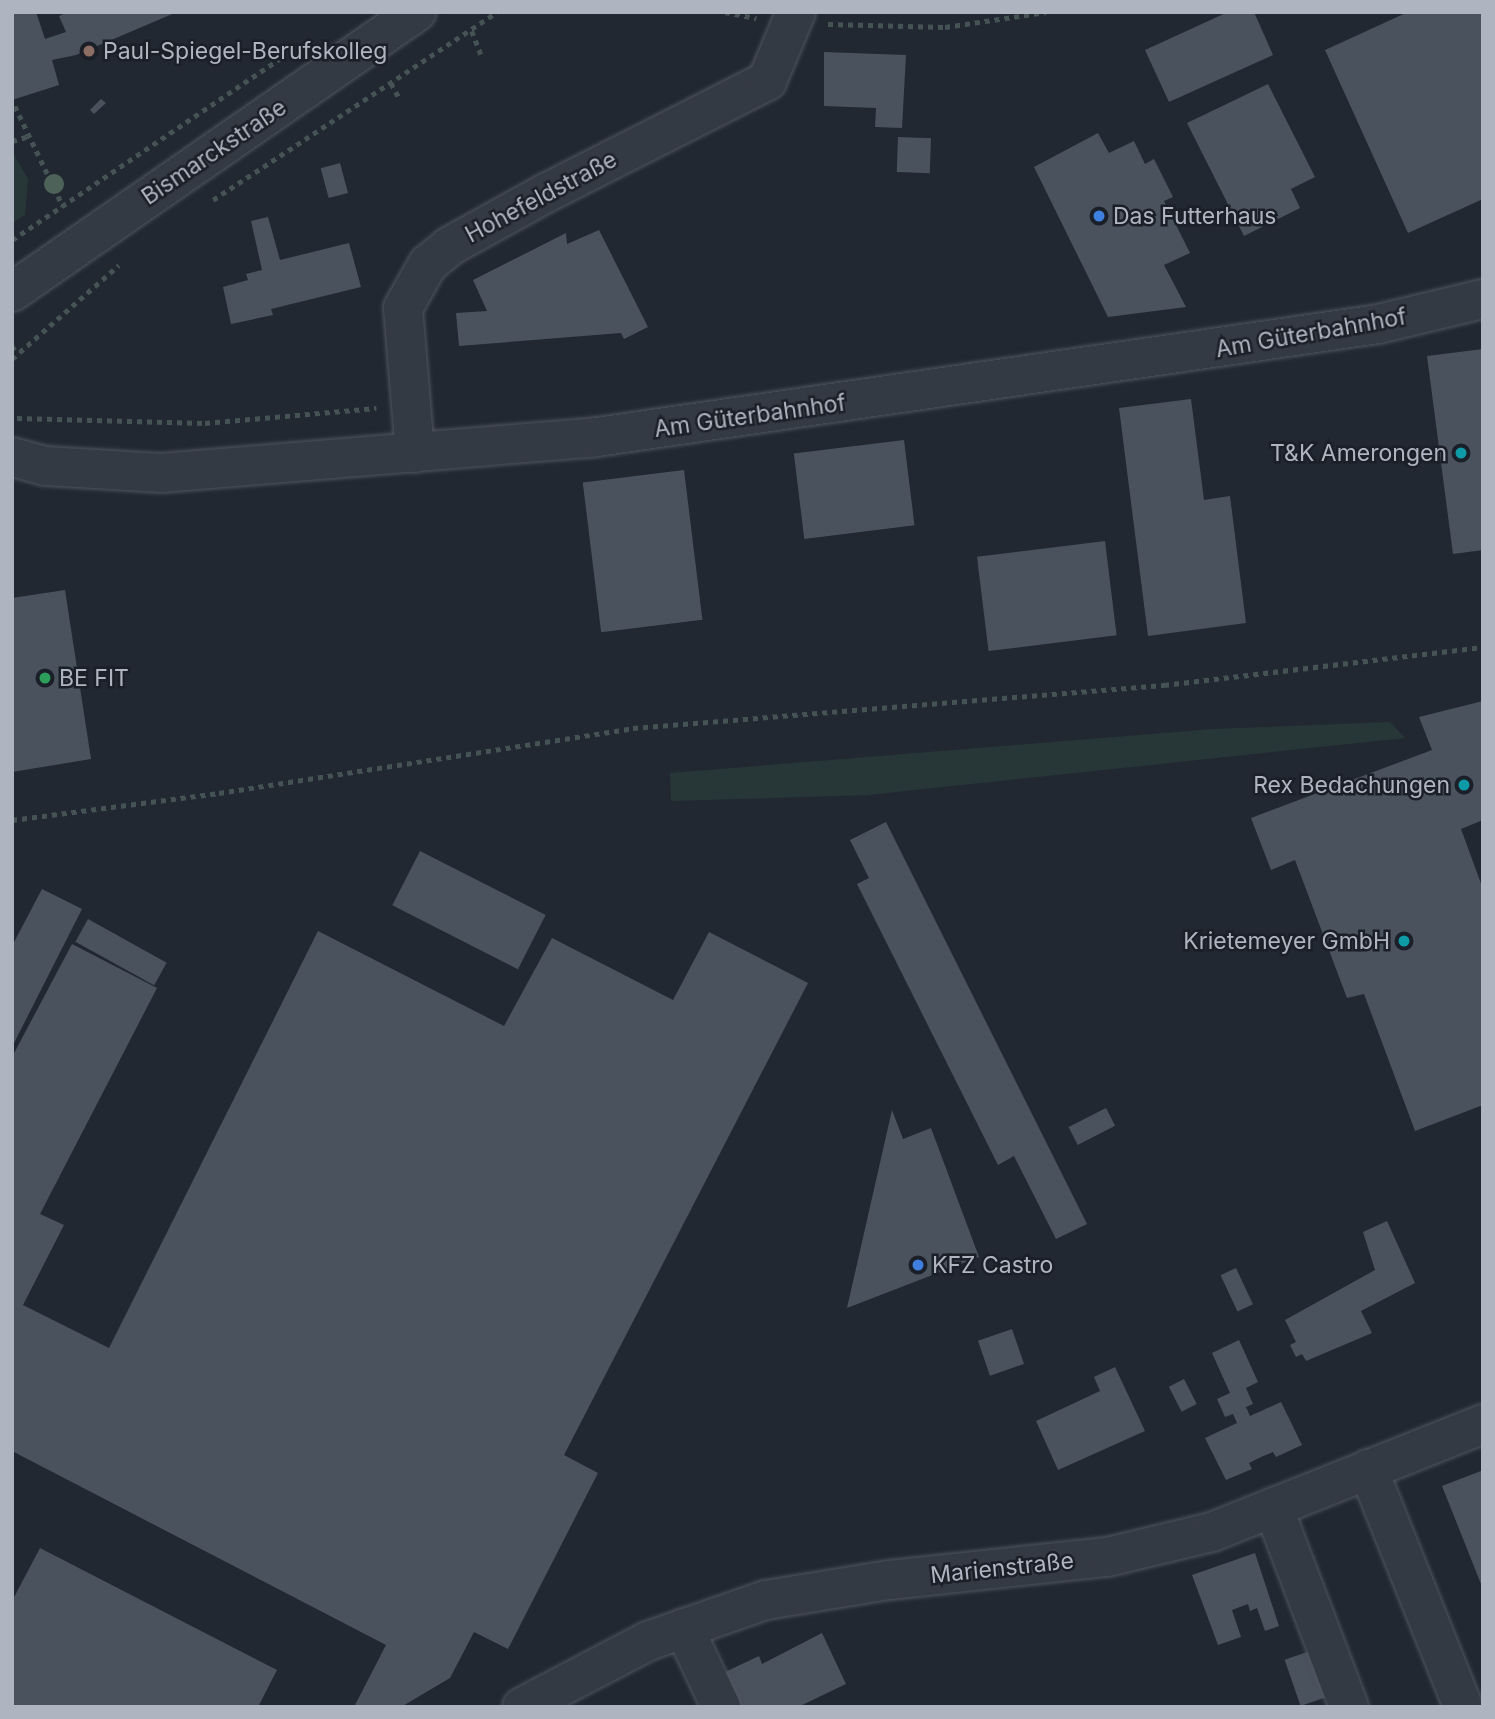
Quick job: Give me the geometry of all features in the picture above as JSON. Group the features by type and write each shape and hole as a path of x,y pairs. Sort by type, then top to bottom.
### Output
{"street":[{"name":"Bismarckstraße","path":"12,292 416,12"},
{"name":"Hohefeldstraße","path":"415,453 403,308 428,264 450,246 546,194 767,81 793,17"},
{"name":"Am Güterbahnhof","path":"12,457 46,467 161,473 597,437 1378,324 1483,299"},
{"name":"Marienstraße","path":"522,1707 648,1641 766,1600 890,1580 1107,1557 1212,1532 1483,1424"},
{"path":"1368,1469 1463,1707"},
{"path":"1273,1507 1349,1707"},
{"path":"684,1628 721,1707"}],"path":[{"path":"201,209 497,12"},
{"path":"724,12 945,27 1046,12"},
{"path":"472,31 482,57"},
{"path":"12,240 286,55"},
{"path":"391,83 400,99"},
{"path":"15,106 63,206"},
{"path":"12,141 30,136"},
{"path":"12,359 122,262"},
{"path":"12,346 17,353"},
{"path":"12,410 17,418 205,423 390,406"},
{"path":"12,820 219,793 633,728 1164,685 1483,648"}],"shaded area":[{"path":"12,151 28,179 25,215 12,223"},
{"path":"1390,722 1405,738 868,795 671,801 670,773 1213,729"}],"building":[{"path":"12,12 36,12 45,39 66,32 59,16 68,12 177,12 76,55 52,60 59,85 12,100"},
{"path":"1228,12 1254,12 1273,55 1169,102 1145,50"},
{"path":"1408,12 1483,12 1483,199 1408,233 1325,50"},
{"path":"824,52 906,55 902,128 875,127 876,108 824,106"},
{"path":"1268,84 1315,177 1291,189 1300,208 1244,236 1187,123"},
{"path":"101,99 106,103 94,114 90,110"},
{"name":"Das Futterhaus","path":"1098,133 1109,153 1134,141 1145,164 1154,159 1173,197 1164,201 1190,253 1164,265 1186,307 1108,317 1034,167"},
{"path":"898,137 931,138 930,173 897,172"},
{"path":"340,163 348,193 329,198 321,168"},
{"path":"268,217 280,260 349,243 361,287 271,309 273,315 231,324 223,287 248,280 246,274 262,270 251,221"},
{"path":"599,230 648,327 624,339 621,333 459,346 456,313 487,311 473,280 566,233 567,244"},
{"name":"T&K Amerongen","path":"1483,349 1483,550 1453,554 1427,356"},
{"path":"1191,399 1204,500 1230,496 1246,623 1148,636 1119,408"},
{"path":"904,440 914,525 804,539 794,454"},
{"path":"684,470 702,620 601,632 583,482"},
{"path":"1105,541 1117,635 989,651 977,557"},
{"name":"BE FIT","path":"65,590 91,759 12,772 12,598"},
{"name":"Krietemeyer GmbH","path":"1483,701 1483,820 1461,829 1483,889 1483,1105 1415,1131 1364,994 1347,998 1295,860 1271,870 1251,818 1432,750 1419,717"},
{"path":"886,822 1087,1224 1056,1239 1014,1156 998,1165 857,884 869,878 850,840"},
{"path":"420,851 546,915 518,969 392,905"},
{"path":"42,889 82,909 12,1047 12,946"},
{"path":"88,919 167,963 154,985 75,942"},
{"path":"318,931 504,1026 552,938 673,1000 709,932 808,983 564,1455 598,1473 508,1649 474,1632 450,1678 401,1707 354,1707 386,1645 12,1451 12,1057 72,944 157,988 40,1214 64,1225 23,1305 109,1348"},
{"path":"1106,1108 1115,1126 1078,1145 1069,1127"},
{"path":"892,1110 903,1139 931,1128 979,1257 847,1308"},
{"path":"1387,1221 1415,1283 1361,1311 1372,1333 1306,1361 1302,1354 1296,1357 1290,1345 1296,1342 1285,1320 1375,1270 1363,1232"},
{"path":"1236,1268 1253,1304 1237,1311 1221,1275"},
{"path":"1012,1329 1024,1364 990,1376 978,1341"},
{"path":"1239,1340 1258,1382 1246,1388 1253,1404 1246,1407 1250,1416 1281,1402 1302,1445 1276,1457 1273,1452 1261,1457 1249,1463 1252,1469 1226,1480 1205,1438 1237,1423 1233,1414 1225,1417 1217,1399 1230,1393 1212,1353"},
{"path":"1115,1367 1145,1431 1058,1470 1036,1421 1100,1391 1094,1377"},
{"path":"1184,1379 1197,1404 1182,1412 1169,1387"},
{"path":"1481,1471 1483,1475 1483,1589 1442,1486"},
{"path":"40,1548 277,1670 258,1707 12,1707 12,1601"},
{"path":"1255,1553 1279,1626 1265,1631 1257,1608 1250,1611 1248,1604 1232,1610 1241,1637 1218,1645 1192,1575"},
{"path":"822,1633 846,1684 798,1707 741,1707 725,1672 759,1656 762,1664"},
{"path":"1313,1650 1329,1696 1301,1706 1285,1660"}],"place":[{"name":"Paul-Spiegel-Berufskolleg","path":"89,51"},
{"name":"Das Futterhaus","path":"1099,216"},
{"name":"T&K Amerongen","path":"1461,453"},
{"name":"BE FIT","path":"45,678"},
{"name":"Rex Bedachungen","path":"1464,785"},
{"name":"Krietemeyer GmbH","path":"1404,941"},
{"name":"KFZ Castro","path":"918,1265"}]}
